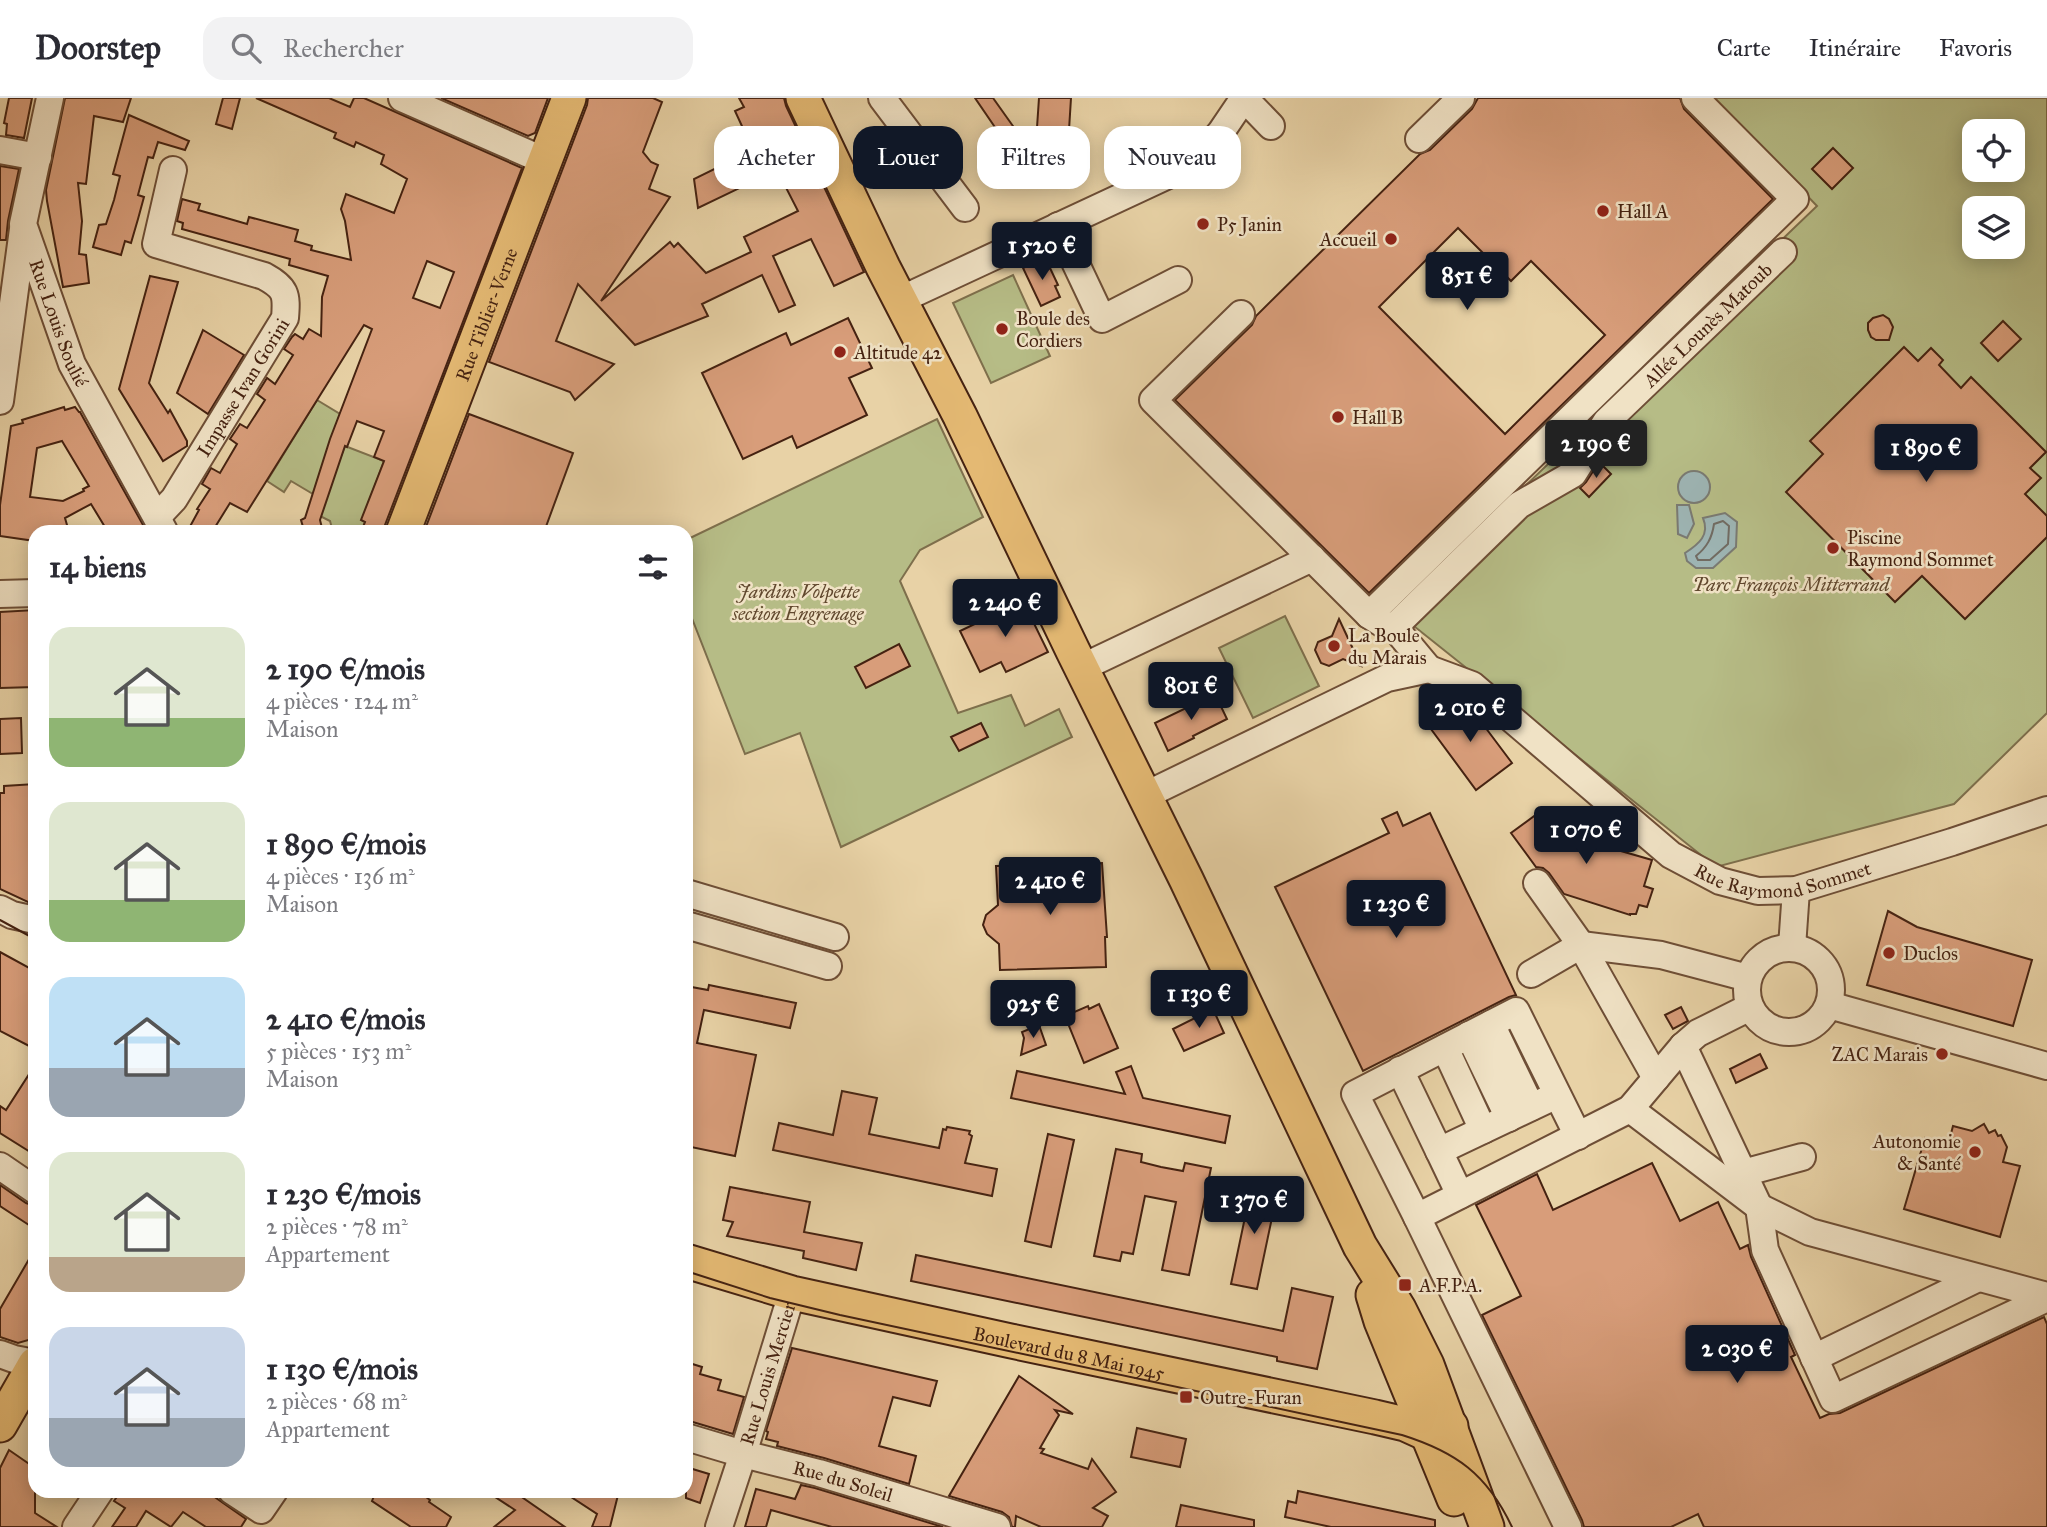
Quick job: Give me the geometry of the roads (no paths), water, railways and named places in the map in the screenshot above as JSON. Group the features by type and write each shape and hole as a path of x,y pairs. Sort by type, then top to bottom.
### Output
{"main road":[{"name":"Rue Tiblier-Verne","path":"406,525 569,98"},
{"path":"803,98 1186,879 1360,1246 1399,1310 1427,1365 1439,1430 1465,1527"},
{"name":"Boulevard du 8 Mai 1945","path":"693,1263 792,1293 1439,1430"},
{"path":"0,1425 28,1375"},
{"path":"1439,1430 1487,1527"}],"street":[{"path":"0,401 23,224 50,98"},
{"path":"402,98 545,161"},
{"path":"882,98 965,208"},
{"path":"900,300 1177,171 1203,153 1244,98 1271,126"},
{"path":"1419,139 1461,98"},
{"path":"1368,615 1795,199 1695,98"},
{"path":"0,150 38,157"},
{"name":"Impasse Ivan Gorini","path":"161,525 174,499 285,318 287,297 278,284 264,276 156,244 173,170"},
{"name":"Rue Louis Soulié","path":"23,224 72,364 161,525"},
{"path":"1058,226 1102,319 1178,279"},
{"name":"Allée Lounès Matoub","path":"1394,627 1518,505 1573,474 1606,422 1783,252"},
{"path":"1144,796 1387,678 1429,669 1394,627 1368,615 1153,400 1241,314"},
{"path":"1081,668 1312,558"},
{"path":"0,594 28,593"},
{"name":"Rue Raymond Sommet","path":"1429,669 1472,685 1671,855 1720,881 1758,891 1797,890 2047,810"},
{"path":"1537,883 1581,945 1656,1078"},
{"path":"1792,947 1797,890"},
{"path":"693,895 835,937"},
{"path":"0,909 28,918"},
{"path":"693,927 828,966"},
{"path":"1531,974 1581,945 1661,955 1748,978"},
{"path":"1792,947 1805,950 1825,967 1832,992 1822,1017 1811,1027 1797,1032 1783,1032 1769,1028 1758,1019 1750,1007 1746,993 1748,978 1754,965 1765,955 1792,947"},
{"path":"1829,1005 2047,1066"},
{"path":"1417,1217 1630,1109 1698,1033 1750,1007"},
{"path":"1568,1527 1355,1094 1516,1011 1577,1136"},
{"path":"1480,1030 1520,1112"},
{"path":"1684,1046 1759,1207 1765,1250 1833,1399 2047,1297"},
{"path":"1445,1048 1483,1130"},
{"path":"1400,1070 1460,1195"},
{"path":"1439,1151 1557,1095"},
{"path":"1630,1109 1759,1207 1810,1232 2047,1297"},
{"path":"1743,1173 1802,1157"},
{"path":"0,1166 28,1185"},
{"path":"1814,1358 1978,1278"},
{"name":"Rue Louis Mercier","path":"719,1527 792,1293"},
{"path":"0,1354 28,1362"},
{"path":"0,1381 3,1388 0,1409"},
{"name":"Rue du Soleil","path":"693,1439 820,1473 998,1527"},
{"path":"76,1527 95,1498"},
{"path":"242,1498 265,1514"}],"water":[{"path":"1694,471 1705,476 1710,487 1705,498 1694,503 1683,498 1678,487 1683,476"},
{"path":"1677,505 1689,505 1694,524 1687,538 1678,534"},
{"path":"1725,513 1737,522 1736,547 1713,568 1696,568 1687,561 1685,553 1702,538 1705,529 1703,518"}],"tram line":[{"path":"0,920 28,935"},
{"path":"693,1273 770,1298 840,1315 1402,1435 1438,1449 1468,1468 1492,1493 1512,1527"}],"place":[{"name":"Hall A","path":"1603,211"},
{"name":"P5 Janin","path":"1203,224"},
{"name":"Accueil","path":"1391,239"},
{"name":"Boule des Cordiers","path":"1002,329"},
{"name":"Altitude 42","path":"840,352"},
{"name":"Hall B","path":"1338,417"},
{"name":"Piscine Raymond Sommet","path":"1833,548"},
{"name":"La Boule du Marais","path":"1334,646"},
{"name":"Duclos","path":"1889,953"},
{"name":"ZAC Marais","path":"1942,1054"},
{"name":"Autonomie & Santé","path":"1975,1152"},
{"name":"A.F.P.A.","path":"1405,1285"},
{"name":"Outre-Furan","path":"1186,1397"}],"park label":[{"name":"Parc François Mitterrand","path":"1791,584"},
{"name":"Jardins Volpette section Engrenage","path":"798,602"}]}
